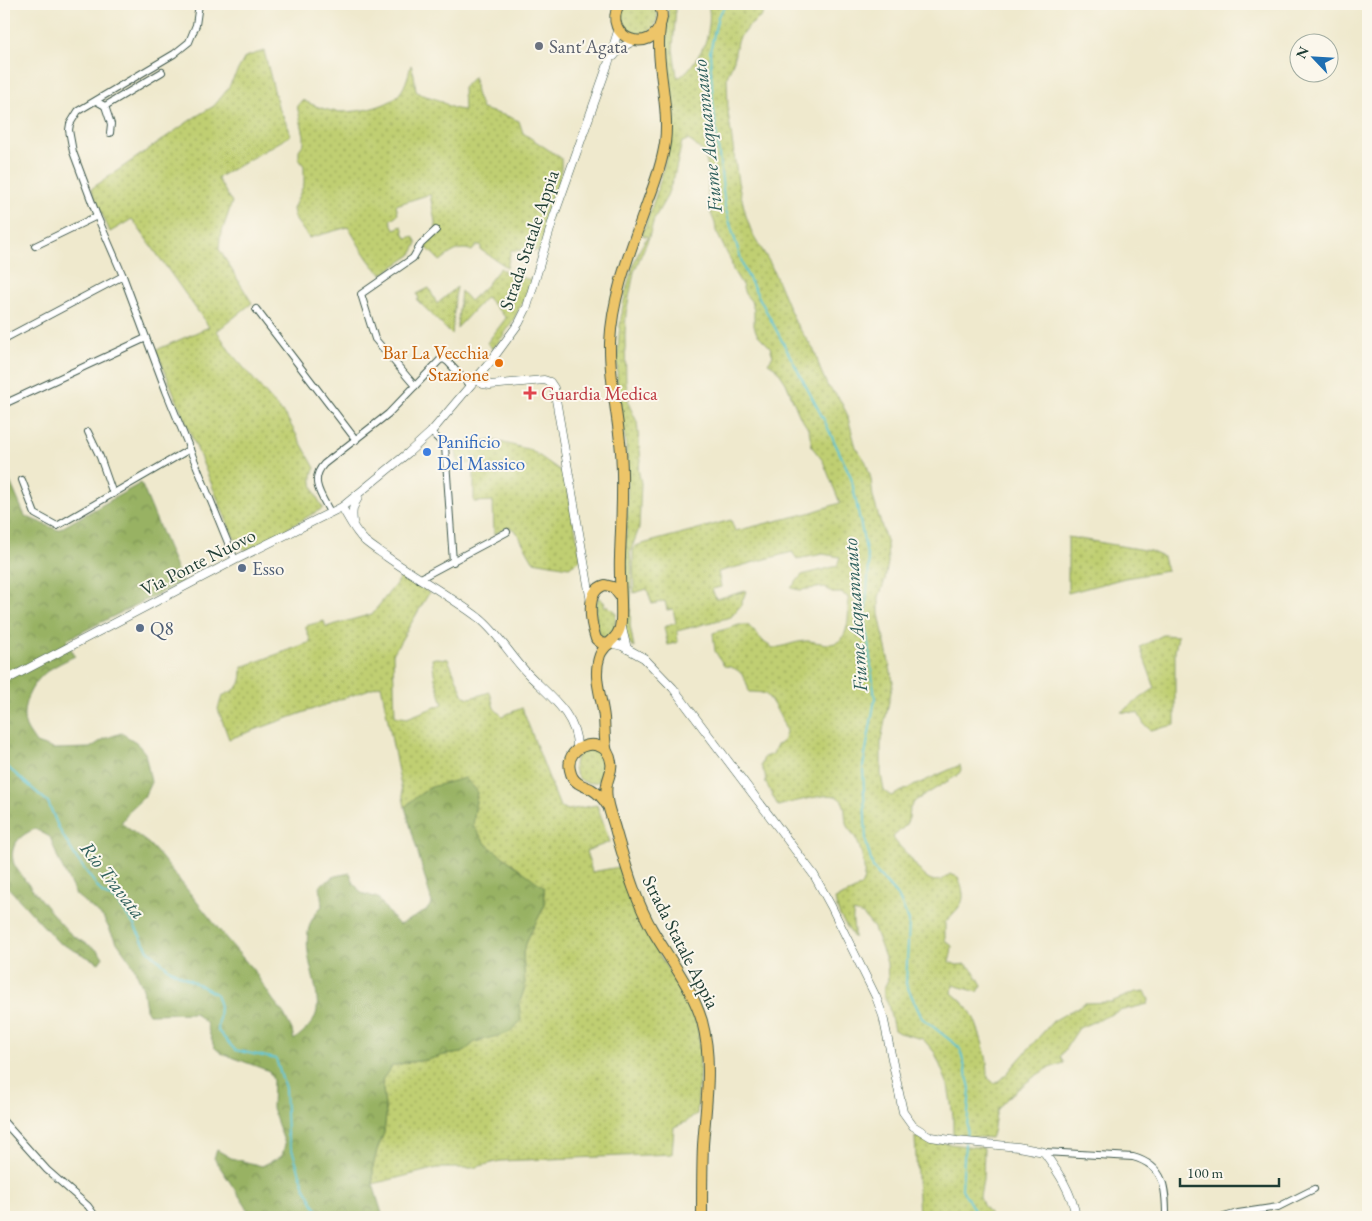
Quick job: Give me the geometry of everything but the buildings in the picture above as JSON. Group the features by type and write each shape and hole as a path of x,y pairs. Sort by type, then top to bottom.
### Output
{"main road":[{"name":"Strada Statale Appia","path":"618,28 615,16 619,4"},
{"path":"597,673 601,653 618,635 621,624 620,557 623,490 621,451 610,360 610,342 616,298 659,169 665,144 666,114 659,41 662,13 658,4"},
{"name":"Strada Statale Appia","path":"638,40 649,38 656,34 660,27"},
{"path":"618,28 625,36 638,40 652,48 661,68"},
{"path":"591,605 595,593 605,585 620,557"},
{"path":"605,585 614,587 620,595"},
{"name":"Strada Statale Appia","path":"591,605 597,682 604,718 607,752 612,768 606,790 608,805 628,875 652,930 687,985 702,1020 707,1045 708,1075 703,1156 702,1217"},
{"path":"594,633 596,639 601,643 609,643"},
{"path":"604,731 598,741 577,749 572,754 569,768 574,780 600,796 608,805"},
{"path":"589,744 598,746 607,752"},
{"path":"586,787 600,785 609,776"}],"street":[{"path":"199,4 196,25 189,42 174,54 78,111 70,124 69,130 73,152 97,216 123,276 235,560"},
{"name":"Strada Statale Appia","path":"342,507 431,432 476,380 519,324 527,307 554,216 608,64 618,28"},
{"name":"Strada Statale Appia","path":"608,64 620,48 638,40"},
{"path":"104,106 162,72"},
{"path":"96,101 104,106 111,124 110,133"},
{"path":"35,246 97,216"},
{"path":"415,386 376,339 361,294 413,258 421,244 436,230"},
{"path":"4,339 123,276"},
{"path":"256,309 356,440"},
{"path":"4,404 146,338"},
{"path":"330,512 318,488 316,478 317,471 324,464 395,407 440,360 444,359 470,386"},
{"path":"476,380 490,385 544,380 550,382 554,388 591,605"},
{"path":"88,432 100,457 113,494"},
{"path":"431,432 445,446 453,562"},
{"path":"22,480 35,514 57,526 190,449"},
{"name":"Strada Statale Appia","path":"353,527 352,513 354,503 363,490"},
{"path":"342,507 353,527 364,541 462,607 493,631 526,672 570,718 577,740 577,749"},
{"name":"Via Ponte Nuovo","path":"4,681 235,560 342,507"},
{"path":"419,579 507,532"},
{"path":"587,579 594,584 605,585"},
{"path":"621,624 628,649"},
{"path":"609,643 628,649 644,658 673,688 814,875 876,996 883,1016 903,1112 913,1126 931,1137 957,1142 1044,1152 1133,1157 1143,1160 1152,1166 1163,1178 1166,1217"},
{"path":"574,728 589,744"},
{"path":"4,1122 47,1170 88,1206 96,1217"},
{"path":"1044,1152 1063,1180 1074,1204 1076,1217"},
{"path":"1224,1217 1278,1207 1314,1189"}],"green space":[{"path":"625,4 652,4 656,10 657,17 651,31 644,35 636,36 624,28 620,21 620,13"},
{"path":"666,4 676,4 673,49 677,76 679,77 698,57 705,43 709,24 708,4 763,4 762,16 748,27 737,41 734,60 727,77 728,112 738,182 752,233 770,263 795,322 815,352 827,385 839,398 847,414 856,447 866,462 871,479 873,497 887,544 888,562 885,580 879,597 879,614 893,682 881,740 881,774 884,791 891,796 960,765 961,770 958,775 915,801 910,808 909,818 905,826 893,837 926,877 937,881 950,874 958,877 963,892 962,903 945,923 945,940 952,946 949,962 957,965 966,964 973,970 982,985 978,992 953,985 952,993 967,1007 975,1021 986,1056 988,1078 995,1084 1002,1079 1053,1021 1085,1003 1111,1002 1136,992 1145,991 1149,1000 1148,1004 1119,1011 1079,1028 1060,1057 1064,1063 1049,1068 1037,1075 1020,1087 1000,1106 997,1111 991,1138 953,1135 953,1116 948,1085 935,1053 923,1039 894,1030 888,1004 884,996 884,988 888,980 887,963 874,928 863,915 854,912 854,938 840,916 835,899 853,891 864,880 860,848 847,826 844,805 839,799 831,795 778,806 766,783 765,774 761,766 764,757 773,754 776,746 783,741 786,733 784,724 768,696 749,692 744,677 734,668 724,666 715,651 713,633 739,625 748,625 765,643 773,648 803,641 828,644 840,640 844,636 848,623 848,597 841,593 832,593 825,587 800,590 791,588 802,575 837,566 840,557 823,554 797,559 792,552 718,572 721,587 712,589 716,599 746,591 741,605 731,617 677,631 678,642 668,645 664,627 676,623 673,609 667,610 665,601 652,604 647,589 634,593 633,550 635,546 731,520 735,531 809,513 840,503 823,461 812,447 809,430 799,415 786,383 776,368 768,363 773,356 770,347 757,334 754,326 754,309 751,301 745,294 733,270 731,261 716,231 709,209 708,166 703,152 688,140 682,142 674,177 666,198 654,219 649,237 634,272 626,313 626,382 629,405 637,422 641,461 638,469 641,483 639,528 630,553 632,568 630,625 634,648 629,642 626,632 623,588 627,475 625,440 617,381 620,324 632,270 648,237 642,235 664,168 670,135 671,98 663,41 668,17"},
{"path":"264,51 278,106 289,129 290,136 217,178 232,202 220,238 219,249 252,303 217,331 231,353 287,418 315,468 312,483 323,508 248,551 241,547 233,536 156,350 209,327 132,219 110,232 91,189 195,117 214,106 227,90 245,57"},
{"path":"411,65 416,91 452,108 464,110 463,88 474,76 476,93 482,109 519,121 523,133 561,158 560,181 540,251 511,250 507,267 481,250 481,245 477,245 472,251 463,249 455,251 440,261 423,244 437,233 430,194 396,205 398,214 390,220 394,229 402,226 405,237 413,236 417,243 411,255 383,274 369,260 348,227 309,238 295,219 293,209 304,184 304,166 299,159 299,150 304,143 304,135 297,106 302,100 328,110 347,112 383,105 402,91"},
{"path":"500,268 512,275 532,280 516,316 493,349 487,343 506,318 486,297 457,328 461,291 470,301 486,286"},
{"path":"457,287 452,335 417,300 419,299 417,294 429,288 437,304"},
{"path":"492,440 531,450 565,474 581,560 569,567 533,561 516,531 509,527 494,534 493,501 474,502 474,463 458,464 455,443"},
{"path":"4,468 25,516 58,530 141,483 182,582 66,640 75,656 51,668 35,684 28,695 24,721 36,743 54,749 90,748 104,739 121,733 136,742 145,753 151,782 144,797 131,809 121,823 149,844 161,857 254,971 284,1014 292,1030 294,1040 311,1024 317,1010 316,990 307,946 310,925 322,906 320,885 335,876 350,873 361,893 378,898 399,925 426,911 432,903 405,807 431,787 465,778 477,791 473,826 487,845 544,887 545,905 523,952 525,987 519,1004 521,1021 508,1033 475,1042 462,1053 392,1066 382,1080 386,1115 384,1133 373,1167 373,1184 383,1217 249,1217 247,1208 214,1158 217,1150 231,1158 262,1166 282,1156 285,1144 272,1108 273,1080 269,1071 221,1053 214,1047 206,1023 195,1013 149,1014 146,1009 143,988 133,965 114,938 103,917 76,895 59,861 50,837 35,829 25,834 14,847 14,864 31,888 67,931 100,953 103,957 99,963 58,942 4,883"},
{"path":"1068,537 1150,551 1163,557 1167,571 1125,578 1068,593"},
{"path":"403,575 429,593 393,654 395,716 407,718 443,704 435,679 432,659 436,658 448,659 464,696 470,698 490,692 494,708 502,716 522,708 560,807 568,810 597,805 610,842 586,851 592,872 619,867 631,899 651,941 690,1005 699,1035 700,1057 697,1114 686,1122 674,1127 672,1154 500,1161 472,1168 437,1168 373,1184 373,1167 384,1133 386,1115 382,1080 392,1066 462,1053 475,1042 491,1037 519,1004 525,987 523,952 545,905 544,888 487,845 473,826 477,791 465,778 416,797 405,807 381,685 229,739 218,709 222,696 236,689 240,683 242,667 311,642 305,626 324,621 326,627 372,614"},
{"path":"598,597 605,603 605,607 607,605 616,613 615,627 608,637 603,638 596,624"},
{"path":"1163,635 1178,636 1175,650 1175,725 1150,730 1138,713 1121,712 1155,688 1140,647"},
{"path":"591,749 598,750 603,754 607,759 607,773 603,778 598,782 591,783 584,782 579,778 575,773 574,766 575,759 579,754 584,750"},
{"path":"915,1137 984,1148 983,1179 980,1197 989,1213 989,1217 919,1217"}],"waterway":[{"name":"Fiume Acquannauto","path":"727,4 718,16 710,52 713,103 725,207 744,269 825,422 851,477 869,565 865,617 875,699 863,767 866,842 873,868 899,898 909,921 906,984 922,1018 960,1048 970,1088 966,1139"},
{"name":"Rio Travata","path":"4,764 48,802 59,829 77,859 102,893 117,901 134,925 148,950 169,969 216,994 220,1006 218,1031 235,1050 276,1059 285,1088 287,1135 305,1188 321,1217"},
{"name":"Fiume Acquannauto","path":"965,1143 962,1189 975,1212 974,1217"}],"place":[{"name":"Sant'Agata","path":"539,46"},
{"name":"Bar La Vecchia Stazione","path":"499,363"},
{"name":"Guardia Medica","path":"530,393"},
{"name":"Panificio Del Massico","path":"427,452"},
{"name":"Esso","path":"242,568"},
{"name":"Q8","path":"140,628"}]}
